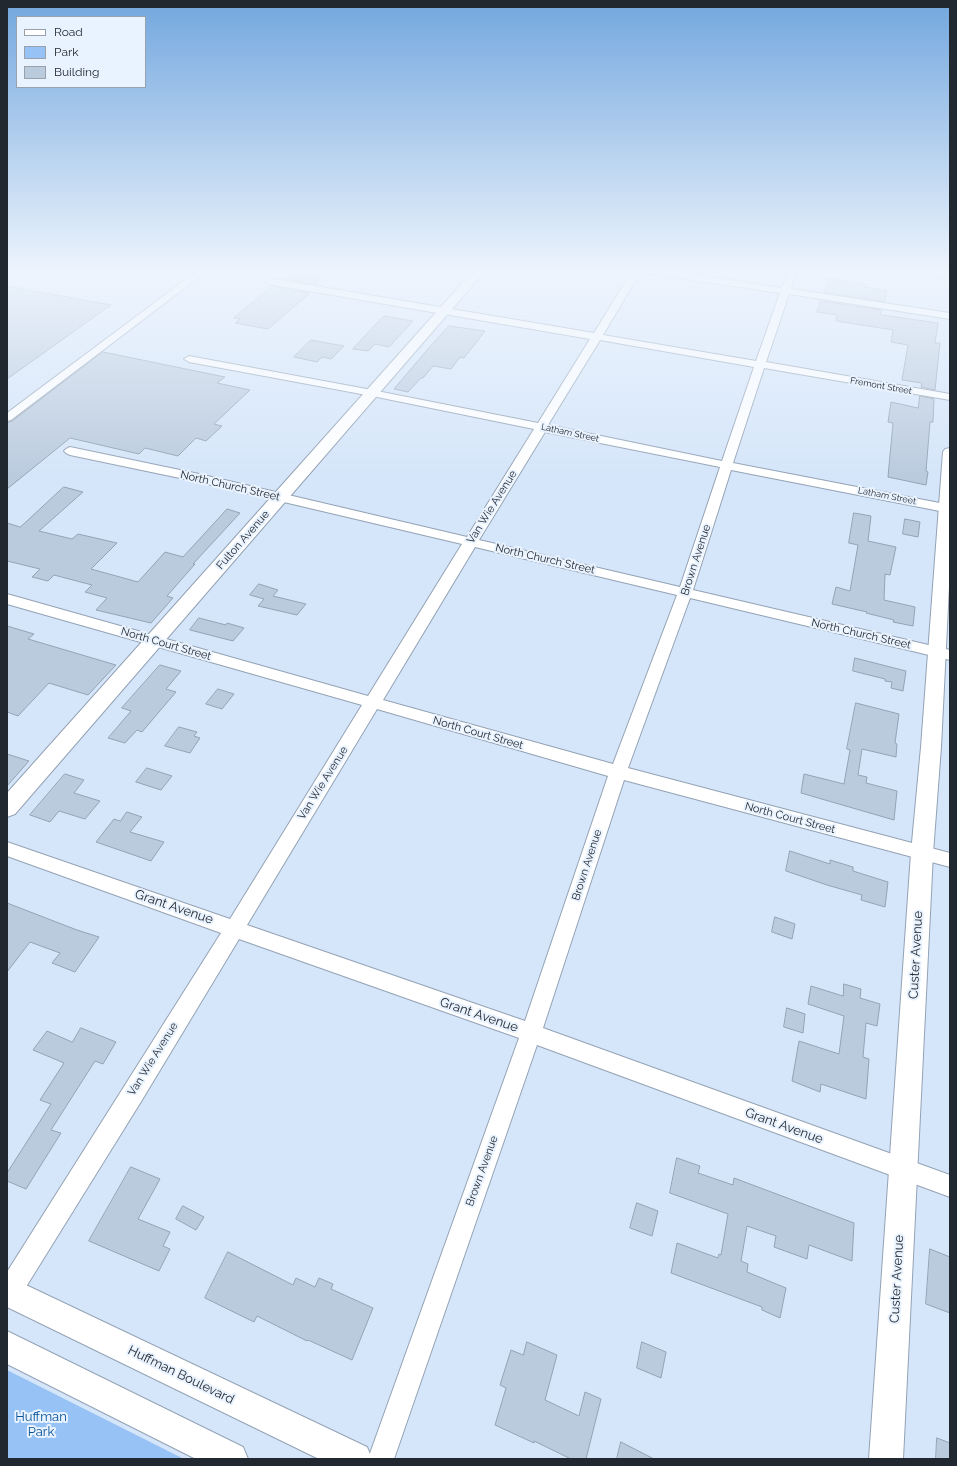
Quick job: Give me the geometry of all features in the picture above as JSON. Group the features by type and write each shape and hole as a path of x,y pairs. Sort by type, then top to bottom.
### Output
{"street":[{"path":"7,418 112,339"},
{"name":"Fulton Avenue","path":"7,808 419,339"},
{"name":"Van Wie Avenue","path":"7,1292 234,929 595,339"},
{"name":"Fremont Street","path":"616,339 950,398"},
{"name":"Brown Avenue","path":"381,1459 531,1033 618,772 685,592 769,339"},
{"name":"Latham Street","path":"189,359 372,393 726,465 948,508"},
{"name":"North Church Street","path":"70,451 199,478 943,653"},
{"name":"Custer Avenue","path":"886,1459 922,852 931,747 943,653 950,452"},
{"name":"North Court Street","path":"7,599 618,772 950,860"},
{"name":"Grant Avenue","path":"7,849 531,1033 950,1186"},
{"name":"Huffman Boulevard","path":"7,1292 355,1459"},
{"path":"7,1347 231,1459"}],"green space":[{"name":"Huffman Park","path":"7,1370 184,1459 7,1459"}],"building":[{"path":"7,339 63,339 7,379"},
{"path":"362,339 396,339 389,347 375,344 368,351 353,349"},
{"path":"437,339 478,339 464,358 460,357 451,369 433,366 408,392 394,389"},
{"path":"891,339 936,339 935,343 940,343 935,390 921,387 922,383 902,380 908,345 891,342"},
{"path":"311,340 344,346 331,359 322,357 317,362 294,357"},
{"path":"103,352 225,377 217,383 250,390 214,424 222,426 206,441 196,438 178,456 145,448 139,454 70,438 7,489 7,423 12,421"},
{"path":"920,396 934,399 933,422 930,422 926,485 888,477 893,423 888,422 891,402 918,408"},
{"path":"64,487 83,492 39,531 72,539 78,534 117,543 91,569 138,582 165,552 183,557 227,509 240,513 193,564 195,564 167,596 173,598 151,623 96,610 107,598 85,592 92,585 54,575 48,581 32,577 40,569 7,561 7,523 20,527"},
{"path":"854,513 871,516 868,541 896,547 890,575 885,574 884,600 915,607 913,626 893,622 894,620 866,613 867,612 832,604 836,587 850,591 858,545 849,543"},
{"path":"905,519 920,522 918,537 903,534"},
{"path":"259,584 278,590 273,596 306,604 297,615 258,606 264,599 250,595"},
{"path":"199,618 244,628 233,641 190,630"},
{"path":"7,626 34,634 28,639 116,665 88,695 49,683 18,716 7,712"},
{"path":"855,658 906,671 903,691 891,688 892,682 885,681 885,679 853,671"},
{"path":"160,665 181,671 166,689 176,692 142,732 137,730 125,743 108,738 131,711 122,708"},
{"path":"218,689 234,694 222,709 206,704"},
{"path":"856,703 899,714 895,743 897,744 896,757 862,749 858,775 867,777 866,783 897,791 894,820 801,793 804,774 844,784 850,750 847,749"},
{"path":"179,727 197,732 194,736 200,738 190,753 165,746"},
{"path":"7,754 29,761 7,786"},
{"path":"147,768 172,776 161,790 136,782"},
{"path":"65,774 84,780 74,793 100,801 85,819 59,811 50,822 30,815"},
{"path":"127,812 142,817 130,832 164,842 151,861 96,842 114,819 120,821"},
{"path":"790,851 830,864 830,860 853,867 853,871 888,882 885,907 861,900 862,895 786,871"},
{"path":"7,903 99,937 75,972 52,963 60,953 30,942 7,972"},
{"path":"775,917 795,924 792,939 772,932"},
{"path":"844,984 861,989 860,998 880,1004 877,1026 866,1023 863,1057 869,1059 866,1099 821,1084 820,1092 792,1081 799,1041 839,1054 844,1016 808,1004 811,986 843,996"},
{"path":"787,1008 805,1014 803,1033 784,1027"},
{"path":"81,1028 116,1042 103,1064 95,1061 51,1130 61,1133 26,1189 7,1181 7,1173 51,1104 40,1100 64,1063 33,1050 47,1031 72,1042"},
{"path":"677,1158 700,1166 698,1173 733,1185 734,1178 854,1223 852,1261 809,1245 807,1259 774,1247 776,1236 747,1226 741,1261 748,1264 747,1272 786,1288 780,1318 762,1310 762,1307 671,1273 677,1243 718,1258 719,1254 721,1255 728,1214 670,1193"},
{"path":"131,1167 160,1179 138,1219 170,1232 163,1246 170,1249 159,1271 89,1241"},
{"path":"637,1203 658,1211 652,1236 630,1228"},
{"path":"183,1206 204,1217 196,1230 176,1219"},
{"path":"930,1249 950,1257 950,1313 926,1304"},
{"path":"228,1252 293,1285 296,1278 315,1287 319,1278 333,1284 331,1289 373,1308 352,1360 308,1340 307,1341 257,1316 254,1322 205,1298"},
{"path":"527,1342 557,1355 545,1400 579,1416 585,1392 601,1399 586,1459 571,1459 534,1441 534,1443 495,1425 506,1388 500,1385 511,1350 523,1355"},
{"path":"642,1342 666,1352 661,1378 637,1368"},
{"path":"937,1438 950,1443 950,1459 936,1459"},
{"path":"621,1442 654,1459 617,1459"}]}
